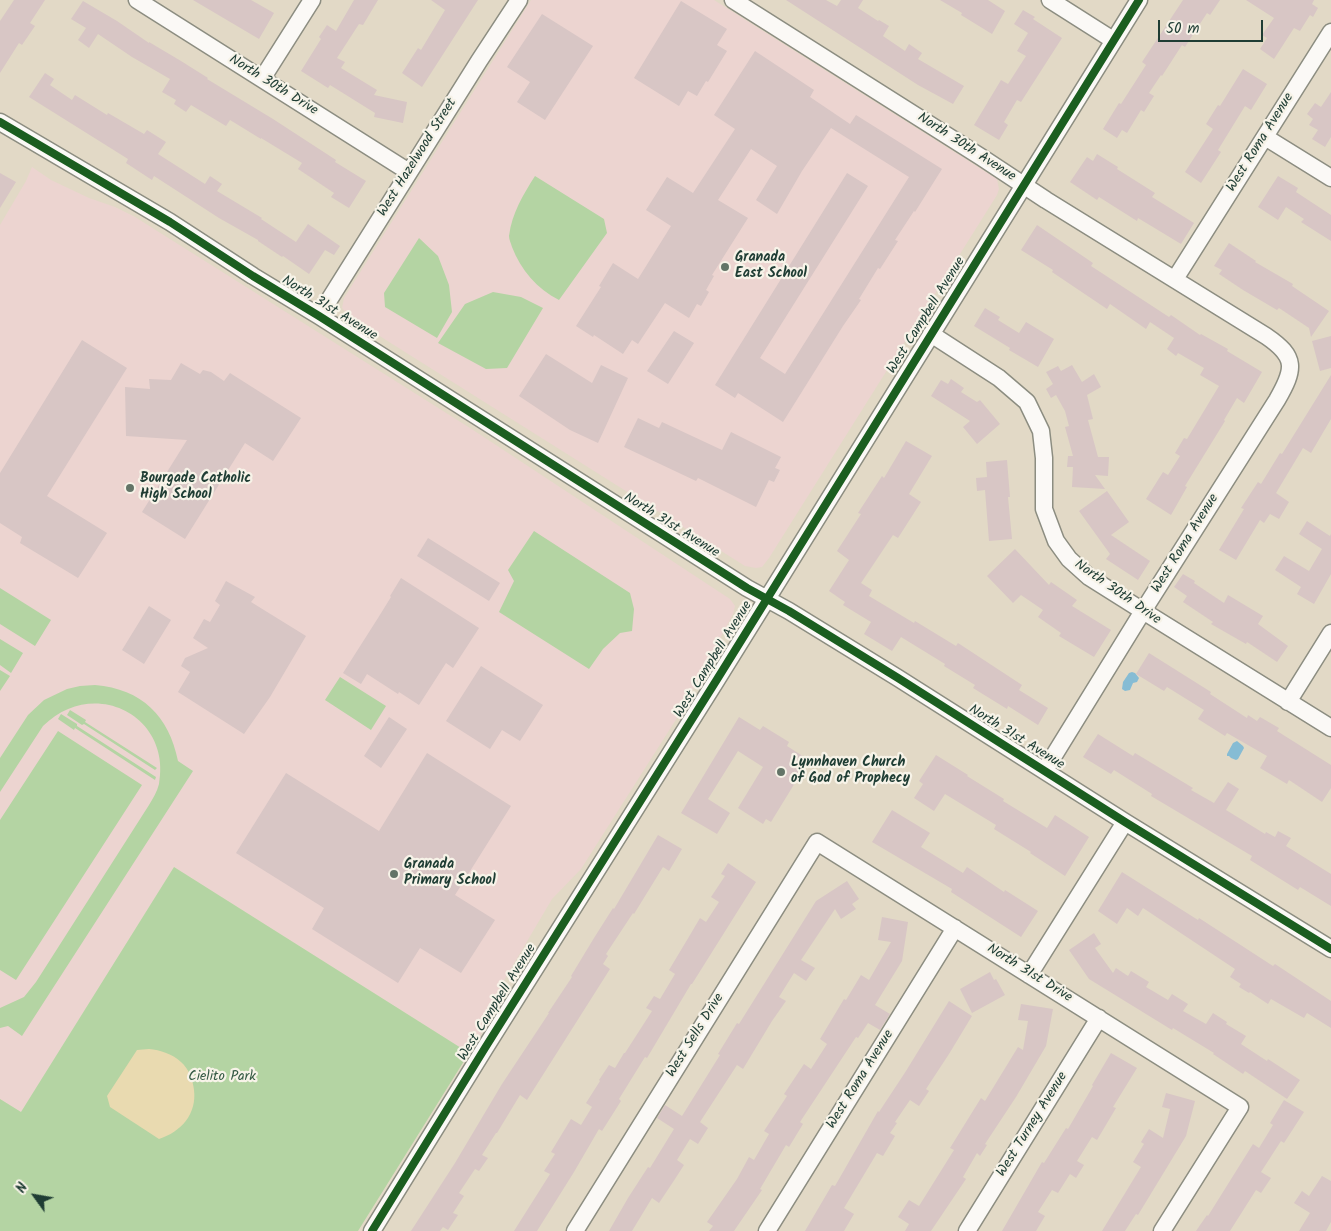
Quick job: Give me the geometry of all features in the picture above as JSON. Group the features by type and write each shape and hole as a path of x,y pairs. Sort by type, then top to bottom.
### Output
{"street":[{"name":"North 30th Drive","path":"137,0 409,172"},
{"path":"262,79 312,0"},
{"name":"West Hazelwood Street","path":"319,316 519,0"},
{"name":"North 30th Avenue","path":"733,0 1276,342 1284,350 1291,367"},
{"path":"1050,0 1113,40"},
{"name":"West Campbell Avenue","path":"372,1231 1139,0"},
{"name":"West Roma Avenue","path":"1175,279 1331,32"},
{"name":"North 31st Avenue","path":"0,122 170,222 595,493 747,588 798,616 1331,949"},
{"path":"1265,138 1331,178"},
{"name":"North 30th Drive","path":"931,334 999,378 1027,402 1041,431 1044,458 1044,508 1056,541 1069,559 1089,576 1142,611 1331,728"},
{"name":"West Roma Avenue","path":"1045,770 1142,611 1277,400 1286,385 1291,367"},
{"path":"1288,702 1331,633"},
{"path":"1029,975 1125,822"},
{"name":"North 31st Drive","path":"817,842 1240,1107 1162,1231"},
{"name":"West Sells Drive","path":"574,1231 817,842"},
{"name":"West Roma Avenue","path":"767,1231 956,928"},
{"name":"West Turney Avenue","path":"966,1231 1100,1018"}],"shaded area":[{"path":"531,0 714,0 997,179 999,189 997,195 762,567 745,566 351,318 342,308 344,298"},
{"path":"32,167 51,180 135,217 470,428 730,599 735,606 733,614 682,710 581,869 552,899 493,999 488,1022 469,1053 174,867 21,1112 0,1099 0,225 26,181"}],"green space":[{"path":"535,176 604,219 607,233 559,300 551,296 525,271 509,239 515,212"},
{"path":"419,238 438,256 449,285 452,312 437,338 385,307 384,293"},
{"path":"493,292 521,297 543,308 507,368 486,369 438,343 465,304"},
{"path":"534,531 630,593 634,609 632,631 620,633 603,649 589,669 499,612 514,581 508,570"},
{"path":"0,588 51,620 35,646 0,624"},
{"path":"0,639 23,653 11,673 0,665"},
{"path":"0,670 10,676 0,691"},
{"path":"340,677 386,706 371,730 325,700"},
{"path":"95,685 127,692 151,708 168,731 178,761 193,771 22,1036 8,1026 0,1028 0,1008 24,997 36,982 149,805 159,784 160,760 153,739 141,722 125,710 105,704 84,704 63,711 43,726 0,792 0,758 28,715 44,700 67,689"},
{"path":"70,710 86,720 85,722 157,768 155,770 67,715"},
{"path":"61,714 156,777 155,780 58,719"},
{"path":"58,731 142,785 16,980 0,970 0,820"},
{"name":"Cielito Park","path":"174,867 469,1053 358,1231 0,1231 0,1099 21,1112"}],"sand":[{"path":"149,1049 166,1053 181,1062 190,1075 194,1090 193,1107 186,1121 174,1132 159,1139 110,1107 107,1096 137,1050"}],"water":[{"path":"1132,672 1139,678 1137,682 1133,683 1130,690 1125,691 1122,689 1123,682 1129,673"},
{"path":"1237,741 1244,748 1236,760 1227,756 1227,754 1233,743"}],"building":[{"path":"14,0 45,0 30,23 35,26 22,45 19,43 0,73 0,21"},
{"path":"193,0 251,0 274,13 259,39"},
{"path":"354,0 378,0 363,25 359,24 337,58 345,62 341,68 377,90 374,95 407,102 403,123 374,117 375,113 330,85 328,88 301,71 321,39 319,37 327,25 336,31"},
{"path":"431,0 478,0 422,87 402,73 418,48 421,50 445,10"},
{"path":"786,0 826,0 837,6 841,0 863,0 858,8 889,26 883,36 905,51 909,44 922,53 918,59 964,86 953,104 918,85"},
{"path":"940,0 988,0 1005,11 992,34"},
{"path":"1183,0 1220,0 1210,15 1207,13 1185,47 1182,45 1161,75 1149,93 1154,96 1144,112 1141,110 1127,133 1122,130 1117,138 1103,129 1146,65 1142,62"},
{"path":"1246,0 1314,0 1312,4 1318,8 1313,17 1310,15 1300,31 1294,28 1274,59 1260,49 1267,38 1262,35 1274,18"},
{"path":"83,1 273,119 366,181 349,208 331,197 334,193 298,169 302,163 261,138 230,120 226,126 191,105 186,112 174,104 176,100 162,92 170,79 98,34 89,48 78,40 86,28 71,19"},
{"path":"681,1 727,29 717,45 727,51 697,96 688,91 679,106 634,78"},
{"path":"1023,10 1062,38 1021,102 1017,100 1004,122 1008,125 999,140 974,125 1001,80 1008,84 1026,56 1017,51 1028,33 1014,24"},
{"path":"542,14 593,46 545,120 517,102 530,82 507,67"},
{"path":"755,51 814,90 810,97 850,124 856,115 942,169 895,240 898,241 880,269 878,268 859,299 861,300 783,422 738,393 735,398 715,385 847,173 868,186 760,358 785,374 909,177 831,128 802,171 777,214 756,200 777,166 751,149 718,200 748,218 712,275 714,276 706,290 709,292 701,306 697,304 689,318 665,303 638,344 632,340 623,354 576,326 601,287 599,286 613,263 638,279 671,226 646,210 667,177 693,193 735,129 714,115"},
{"path":"1243,69 1267,84 1251,110 1245,106 1218,150 1221,152 1201,183 1185,172 1213,129 1206,124 1218,105 1220,106"},
{"path":"45,73 54,79 50,85 72,100 75,95 107,115 108,113 144,134 147,130 166,142 158,154 205,184 210,176 222,184 217,191 262,218 296,242 308,224 340,246 334,255 325,250 309,274 154,176 152,180 126,163 128,159 29,97"},
{"path":"1331,92 1331,137 1325,147 1312,139 1318,130 1309,125 1313,119 1307,114 1315,103 1321,107"},
{"path":"1097,154 1155,193 1152,197 1194,223 1181,244 1138,218 1137,221 1099,197 1097,200 1070,182 1087,157 1093,161"},
{"path":"0,173 16,182 0,208"},
{"path":"1278,176 1298,188 1296,192 1331,215 1331,241 1301,222 1304,219 1286,207 1278,220 1258,207"},
{"path":"1037,225 1093,263 1091,266 1169,317 1171,315 1200,335 1228,349 1227,351 1262,372 1244,403 1237,398 1185,486 1187,487 1171,515 1146,499 1163,472 1168,475 1180,456 1175,453 1184,438 1187,439 1219,386 1200,375 1204,368 1178,353 1176,356 1167,349 1174,338 1150,322 1146,329 1110,304 1107,309 1052,272 1053,270 1021,250"},
{"path":"1229,243 1255,262 1293,284 1292,286 1329,311 1311,337 1309,328 1279,308 1277,310 1219,274 1222,270 1214,266"},
{"path":"985,308 1000,317 998,320 1019,333 1026,322 1054,339 1038,367 974,326"},
{"path":"674,331 694,343 668,384 647,371"},
{"path":"1331,336 1331,368 1320,371 1312,341"},
{"path":"82,340 127,368 47,496 107,533 78,578 20,543 22,537 0,523 0,473"},
{"path":"546,354 592,383 601,365 628,378 598,443 570,430 519,396"},
{"path":"181,363 200,374 203,370 211,372 224,381 230,373 301,418 273,461 245,443 185,539 142,512 187,440 126,436 125,387 150,389 149,379 171,380"},
{"path":"1072,365 1082,382 1094,374 1101,387 1087,395 1093,419 1088,420 1098,457 1109,457 1108,476 1095,475 1105,489 1072,487 1073,467 1067,467 1068,456 1073,456 1065,427 1069,426 1065,411 1056,395 1051,398 1046,389 1053,384 1046,372 1058,366 1061,371"},
{"path":"1331,375 1331,419 1311,453 1303,448 1276,493 1289,502 1279,519 1270,514 1264,523 1260,520 1236,560 1219,550 1244,509 1241,508 1258,482 1261,484 1280,453 1282,454"},
{"path":"951,379 964,388 961,392 977,402 980,400 1000,424 977,444 963,427 970,421 931,396 941,380 948,384"},
{"path":"638,418 659,428 662,422 722,450 731,432 781,457 775,468 780,470 774,482 769,480 756,507 698,478 696,481 624,447"},
{"path":"906,441 932,456 909,494 921,502 898,538 893,535 861,583 872,590 869,596 956,646 958,643 1022,685 1019,690 1048,708 1038,725 1008,706 1007,709 973,688 975,685 901,637 892,651 864,634 871,622 843,605 845,602 829,591 849,560 837,551 861,514 858,513 882,476 884,478"},
{"path":"1007,460 1012,539 989,541 985,490 977,491 976,478 987,477 986,462"},
{"path":"1107,491 1129,522 1111,535 1150,561 1138,580 1106,559 1110,554 1079,511"},
{"path":"1307,521 1330,536 1331,534 1331,574 1314,604 1297,594 1301,587 1275,570 1284,556 1309,571 1322,549 1299,534"},
{"path":"428,538 500,583 489,601 417,556"},
{"path":"1015,549 1049,585 1051,582 1077,600 1072,606 1111,630 1094,657 1059,636 1061,633 1038,617 1043,610 1021,595 1013,603 987,576"},
{"path":"1183,574 1224,603 1228,595 1263,616 1258,624 1288,646 1277,662 1247,642 1246,644 1211,624 1213,622 1183,602 1187,596 1174,587"},
{"path":"401,578 479,628 453,668 446,663 419,705 367,674 361,684 343,673"},
{"path":"226,581 255,597 251,602 306,636 270,697 244,734 178,692 190,672 181,666 185,658 208,648 193,638 204,619 210,622 220,605 215,601"},
{"path":"149,606 171,620 144,664 122,650"},
{"path":"1149,653 1211,692 1210,694 1247,718 1248,715 1257,721 1260,717 1279,728 1277,731 1331,765 1331,788 1322,802 1289,780 1287,784 1260,768 1267,756 1227,733 1225,736 1198,719 1204,710 1167,687 1164,691 1136,674"},
{"path":"481,666 543,705 520,741 502,730 490,749 446,721"},
{"path":"389,717 407,729 381,768 364,756"},
{"name":"Lynnhaven Church of God of Prophecy","path":"739,717 760,730 763,726 789,742 787,746 809,760 771,822 766,819 763,824 738,808 763,767 738,751 708,799 730,813 717,834 681,813"},
{"path":"1098,734 1133,756 1135,753 1214,803 1228,782 1239,789 1226,810 1265,834 1266,832 1275,837 1278,831 1291,838 1286,846 1331,874 1331,906 1300,887 1298,890 1250,860 1252,856 1151,796 1152,794 1114,770 1111,774 1083,757"},
{"path":"427,753 511,806 455,895 495,920 461,973 420,948 398,983 312,929 324,908 236,853 286,773 379,831"},
{"path":"936,755 1004,799 1003,801 1047,828 1055,815 1089,837 1065,876 994,829 996,825 945,794 934,811 914,798 923,784 919,781"},
{"path":"892,810 930,833 921,847 963,873 967,867 1004,892 1005,890 1038,911 1021,937 951,892 952,889 872,842"},
{"path":"658,835 682,849 669,871 663,867 606,954 608,956 603,964 610,969 527,1100 520,1095 482,1155 488,1158 479,1171 475,1169 459,1193 464,1196 453,1213 458,1215 448,1230 443,1227 440,1231 411,1231 455,1163 502,1084 572,977"},
{"path":"728,863 756,882 691,984 647,1058 645,1057 619,1099 621,1101 602,1131 599,1129 537,1231 514,1231 550,1174 544,1171 555,1154 551,1152 571,1119 581,1125 592,1107 586,1103 599,1080 609,1065 615,1068 625,1053 652,1011 646,1008 654,996 660,999 675,974 669,970 700,918 706,922 719,902 711,897 725,876 721,874"},
{"path":"1122,872 1198,920 1199,918 1273,966 1275,964 1331,1001 1331,1028 1307,1013 1304,1018 1271,999 1268,1004 1239,987 1241,984 1230,977 1235,969 1143,908 1138,916 1127,908 1117,924 1098,911"},
{"path":"847,881 859,899 852,904 856,909 841,919 835,909 801,960 815,968 806,981 794,973 779,997 786,1001 743,1069 737,1065 700,1122 708,1128 698,1144 690,1139 677,1160 684,1165 659,1203 652,1198 632,1231 609,1231 628,1198 648,1167 650,1168 674,1129 657,1118 665,1105 682,1116 720,1055 718,1054 737,1023 739,1024 816,901"},
{"path":"882,917 908,922 902,961 875,1005 890,1014 880,1030 868,1023 858,1038 856,1037 800,1122 803,1124 789,1147 786,1145 760,1189 762,1190 734,1231 709,1231 713,1226 707,1222 737,1179 749,1157 754,1160 769,1134 764,1131 787,1096 784,1094 804,1064 811,1069 827,1044 820,1039 844,999 846,1000 861,975 869,980 891,942 878,940"},
{"path":"1094,933 1101,944 1095,948 1113,973 1116,968 1128,976 1131,971 1149,982 1146,987 1168,1000 1172,994 1188,1004 1183,1011 1206,1024 1213,1013 1227,1022 1226,1024 1246,1036 1241,1044 1300,1080 1287,1099 1245,1071 1243,1074 1214,1053 1173,1028 1172,1030 1089,979 1069,950"},
{"path":"990,972 1005,995 972,1013 960,989"},
{"path":"949,1001 972,1016 926,1089 929,1091 919,1106 910,1100 895,1122 897,1123 890,1133 895,1136 883,1156 877,1153 844,1208 854,1214 844,1231 805,1231 832,1185 835,1186 878,1111 906,1071"},
{"path":"1021,1004 1053,1009 1046,1046 985,1144 987,1145 980,1156 977,1153 963,1177 966,1179 931,1231 905,1231 909,1224 898,1217 909,1200 919,1206 954,1150 950,1148 981,1098 985,1101 1018,1047 1023,1050 1028,1021 1018,1020"},
{"path":"1111,1053 1137,1068 1113,1107 1116,1108 1097,1140 1092,1137 1077,1161 1084,1165 1076,1178 1070,1174 1058,1193 1052,1190 1038,1212 1045,1216 1036,1231 1002,1231 1042,1162 1044,1163 1066,1128 1068,1129"},
{"path":"1166,1093 1195,1101 1186,1136 1138,1215 1136,1214 1125,1231 1102,1231 1141,1167 1133,1162 1144,1144 1141,1142 1149,1129 1163,1138 1170,1109 1162,1107"},
{"path":"1284,1100 1304,1112 1284,1143 1281,1141 1261,1172 1271,1178 1261,1193 1256,1190 1230,1231 1196,1231 1208,1216 1253,1144 1259,1148 1273,1125 1270,1123"},
{"path":"1322,1176 1331,1181 1331,1222 1326,1231 1299,1231 1310,1213 1294,1203 1302,1191 1309,1196"}],"cycle path":[{"path":"372,1231 1139,0"},
{"path":"0,122 170,222 747,588 789,611 898,678 1125,822 1331,949"}],"place":[{"name":"Granada East School","path":"725,267"},
{"name":"Bourgade Catholic High School","path":"130,488"},
{"name":"Lynnhaven Church of God of Prophecy","path":"781,772"},
{"name":"Granada Primary School","path":"394,874"}]}
